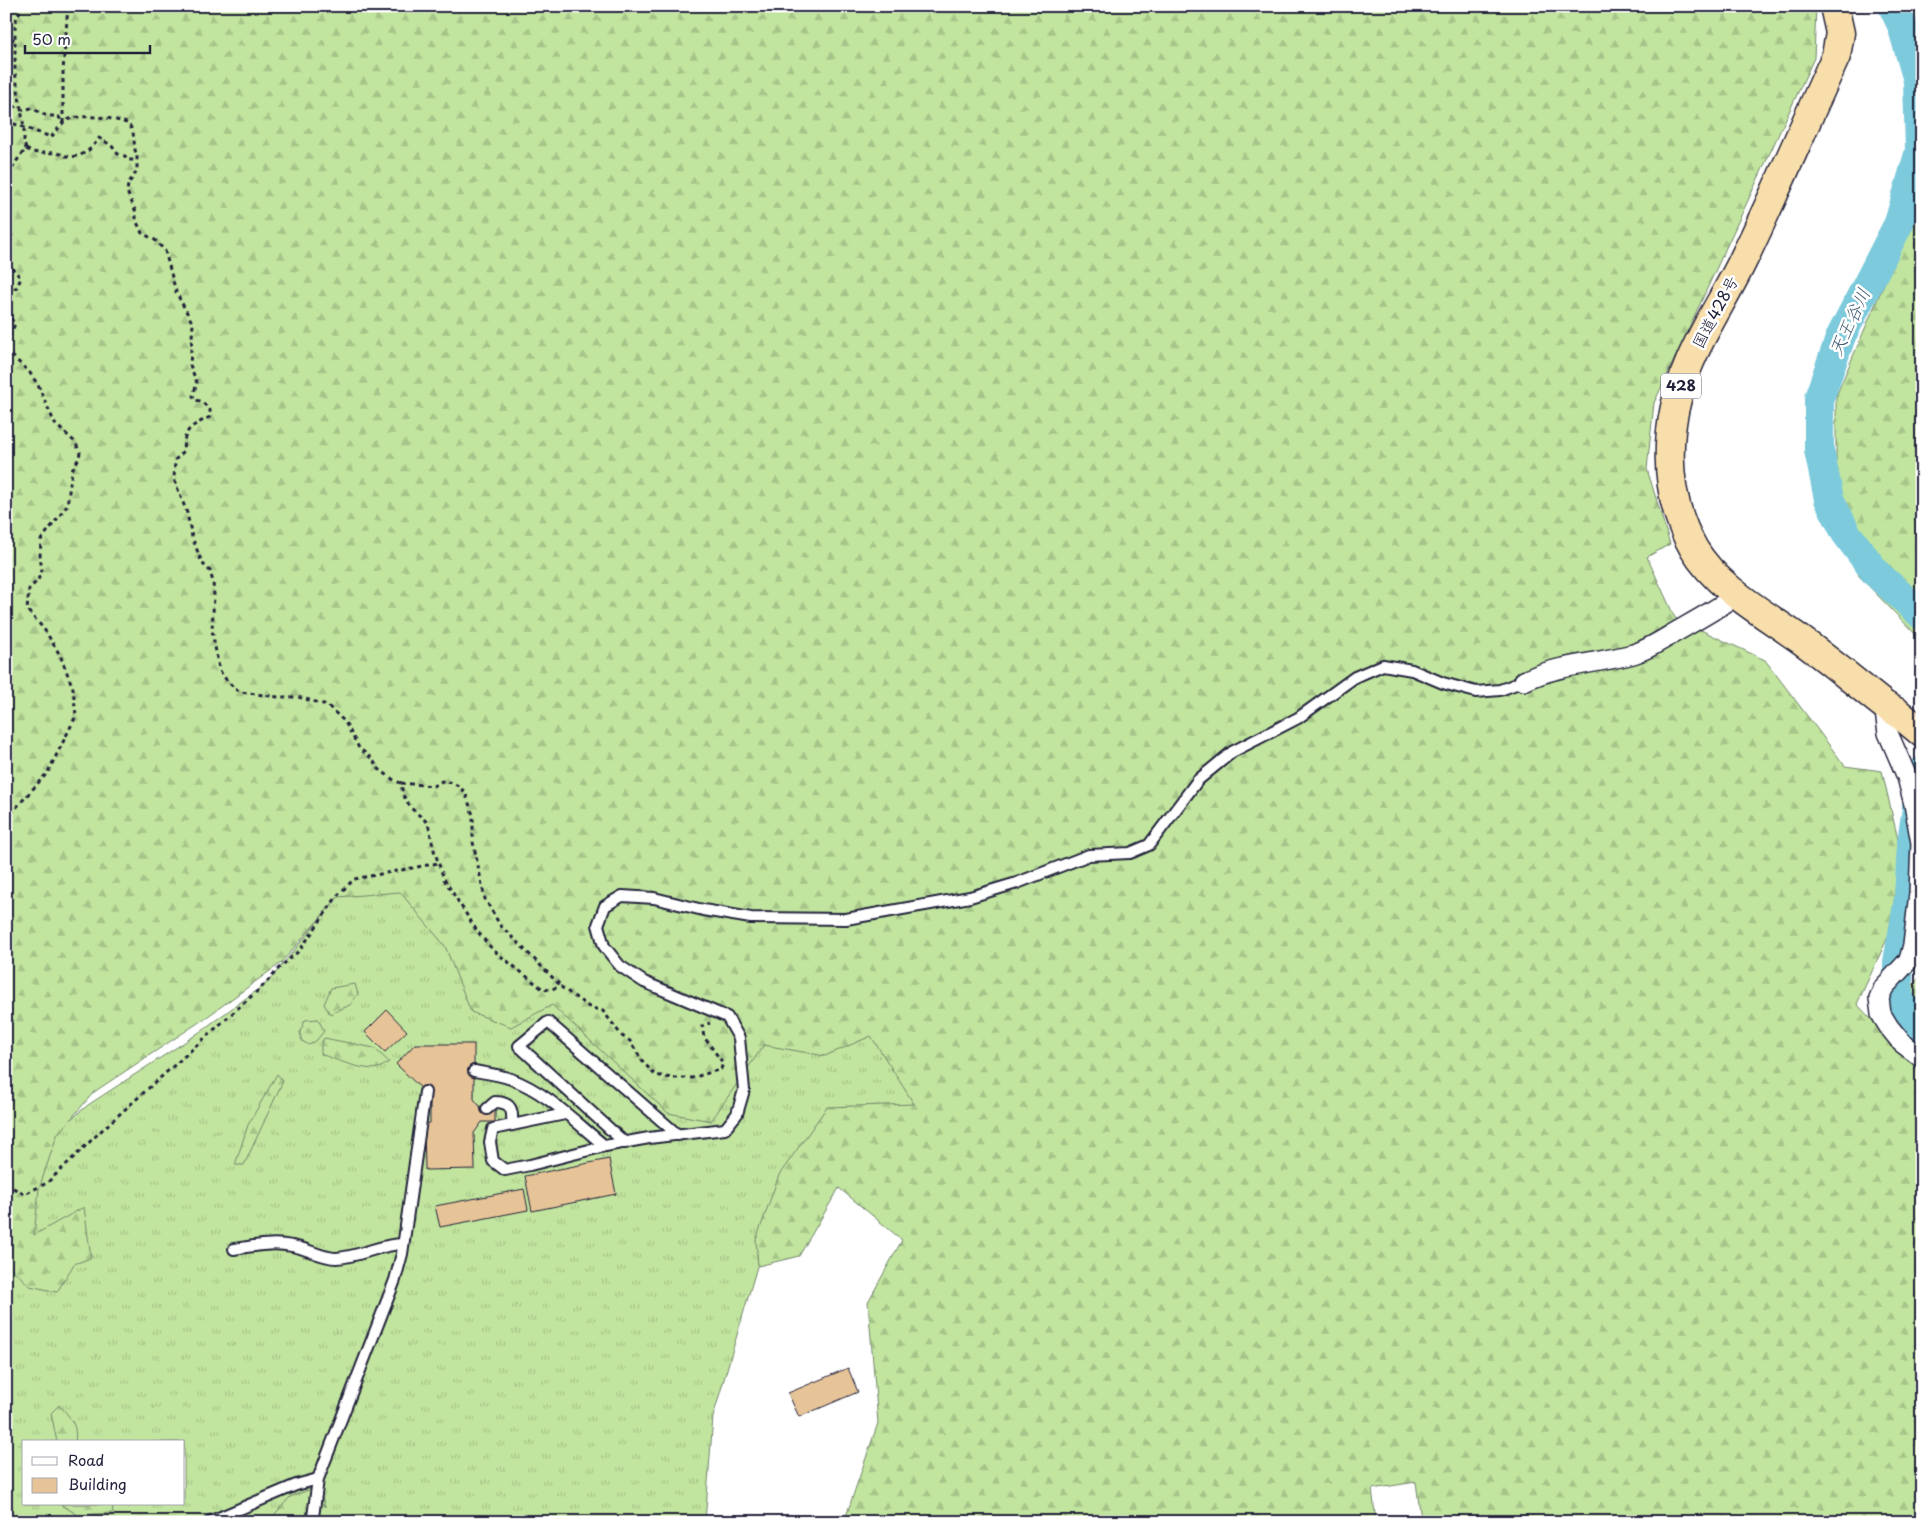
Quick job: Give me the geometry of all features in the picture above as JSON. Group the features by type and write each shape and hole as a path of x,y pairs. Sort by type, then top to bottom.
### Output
{"highway":[{"name":"国道428号","path":"1834,6 1840,33 1836,56 1745,257 1689,362 1678,394 1670,429 1672,481 1676,505 1684,526 1695,550 1714,574 1737,595 1802,640 1922,733"}],"street":[{"path":"1524,680 1541,672 1605,661 1635,653 1718,608 1737,595"},
{"path":"1891,709 1888,733 1906,777 1914,804 1921,843 1919,893 1913,945 1909,960 1884,987 1879,998 1882,1014 1889,1027 1902,1042 1922,1058"}],"lane":[{"path":"565,1114 512,1125 490,1126 493,1161 505,1170 625,1142 725,1129 737,1114 744,1090 739,1038 728,1017 644,982 620,966 604,946 598,925 605,906 622,896 654,898 703,910 751,918 846,920 970,898 1017,883 1088,855 1130,853 1149,845 1198,780 1232,752 1298,718 1355,677 1383,665 1412,670 1443,683 1476,692 1500,690 1524,680"},
{"path":"625,1142 519,1046 548,1022 678,1135"},
{"path":"474,1071 511,1079 532,1089 605,1146"},
{"path":"315,1522 313,1517 318,1480 395,1280 403,1244 425,1092"},
{"path":"487,1109 495,1102 502,1102 508,1105 513,1112 512,1125"},
{"path":"234,1249 266,1244 291,1246 334,1258 361,1255 390,1244 403,1244"},
{"path":"209,1522 296,1485 318,1480"}],"path":[{"path":"22,6 15,22 15,71 26,149 34,153 58,153 67,156 80,156 94,145 99,138 111,145 118,154 125,156 128,160 137,160"},
{"path":"63,123 63,71 68,6"},
{"path":"6,47 15,37"},
{"path":"6,102 21,110 32,108 45,116 59,117 63,123"},
{"path":"6,120 51,137 63,123 77,116 120,120 129,124 133,132 137,172 128,184 128,192 142,233 155,240 165,251 176,292 192,324 190,365 197,383 194,400 201,401 210,410 210,417 190,427 184,437 183,452 175,460 174,479 187,513 192,537 202,563 210,571 213,582 212,630 219,668 229,682 241,692 278,697 298,697 327,705 345,722 359,748 372,758 379,769 395,781 433,786 442,781 454,783 465,792 473,815 473,842 485,899 500,925 561,987 589,1008 603,1010 622,1036 630,1041 643,1062 655,1075 671,1078 692,1078 721,1069 723,1063 704,1037 702,1026 730,1022"},
{"path":"6,183 16,162 26,149"},
{"path":"6,220 12,235 6,243"},
{"path":"6,273 8,265"},
{"path":"6,302 9,292 17,287 21,278 8,265"},
{"path":"6,312 14,324 6,343"},
{"path":"6,350 30,372 38,384 56,424 75,442 80,452 79,458 72,470 67,506 40,540 42,570 38,580 29,589 27,610 44,629 60,655 73,688 76,716 48,772 6,819"},
{"path":"401,783 403,795 412,808 428,823 434,850 444,878 478,931 493,950 544,990 561,987"},
{"path":"6,1184 24,1194 47,1184 103,1129 300,950 338,895 354,879 438,863"}],"green space":[{"path":"6,6 1816,6 1814,58 1654,403 1647,469 1670,544 1647,557 1675,618 1765,660 1845,766 1882,771 1899,844 1892,928 1857,1004 1922,1074 1922,1522 1423,1522 1416,1482 1372,1489 1376,1522 844,1522 878,1423 868,1302 902,1240 839,1188 799,1256 758,1266 756,1240 779,1175 827,1107 914,1104 871,1036 825,1056 764,1045 711,1121 668,1113 552,1005 511,1027 471,1012 445,946 400,892 338,897 281,963 204,1019 94,1092 57,1135 39,1189 34,1235 84,1207 91,1258 74,1264 57,1292 30,1286 6,1263"},
{"path":"1922,209 1922,641 1859,576 1836,483 1836,396 1903,240"},
{"path":"410,878 578,980 738,1029 889,1018 942,1112 768,1229 713,1417 705,1522 6,1522 6,1248 28,1235 45,1141 88,1105 194,1036 268,982 348,885"},
{"path":"1922,974 1922,1036 1916,1031 1907,992"},
{"path":"355,984 358,994 350,1005 330,1014 324,1004 331,988"},
{"path":"318,1019 324,1031 316,1041 309,1045 302,1041 300,1032 305,1020"},
{"path":"324,1038 374,1048 389,1062 373,1069 358,1067 333,1059 321,1054 321,1044"},
{"path":"277,1074 283,1081 244,1165 235,1165 248,1125"},
{"path":"59,1405 70,1417 74,1426 75,1440 57,1440 51,1413"},
{"path":"319,1486 325,1507 317,1498 307,1510 307,1522 268,1522 290,1497"},
{"path":"63,1506 112,1506 113,1513 78,1515"}],"building":[{"path":"387,1010 407,1031 385,1052 365,1032"},
{"path":"415,1044 474,1044 474,1099 482,1109 495,1109 495,1122 482,1122 474,1133 475,1169 425,1170 424,1124 430,1123 430,1097 396,1064"},
{"path":"609,1159 616,1194 532,1211 525,1176"},
{"path":"524,1189 528,1210 440,1227 435,1206"},
{"path":"848,1368 858,1392 799,1417 788,1393"}],"waterway":[{"name":"天王谷川","path":"1893,6 1902,25 1918,80 1920,151 1899,223 1841,336 1819,398 1819,450 1829,499 1846,533 1876,573 1922,615"},
{"name":"天王谷川","path":"1922,772 1912,843 1909,899 1898,962 1898,998 1922,1032"}]}
